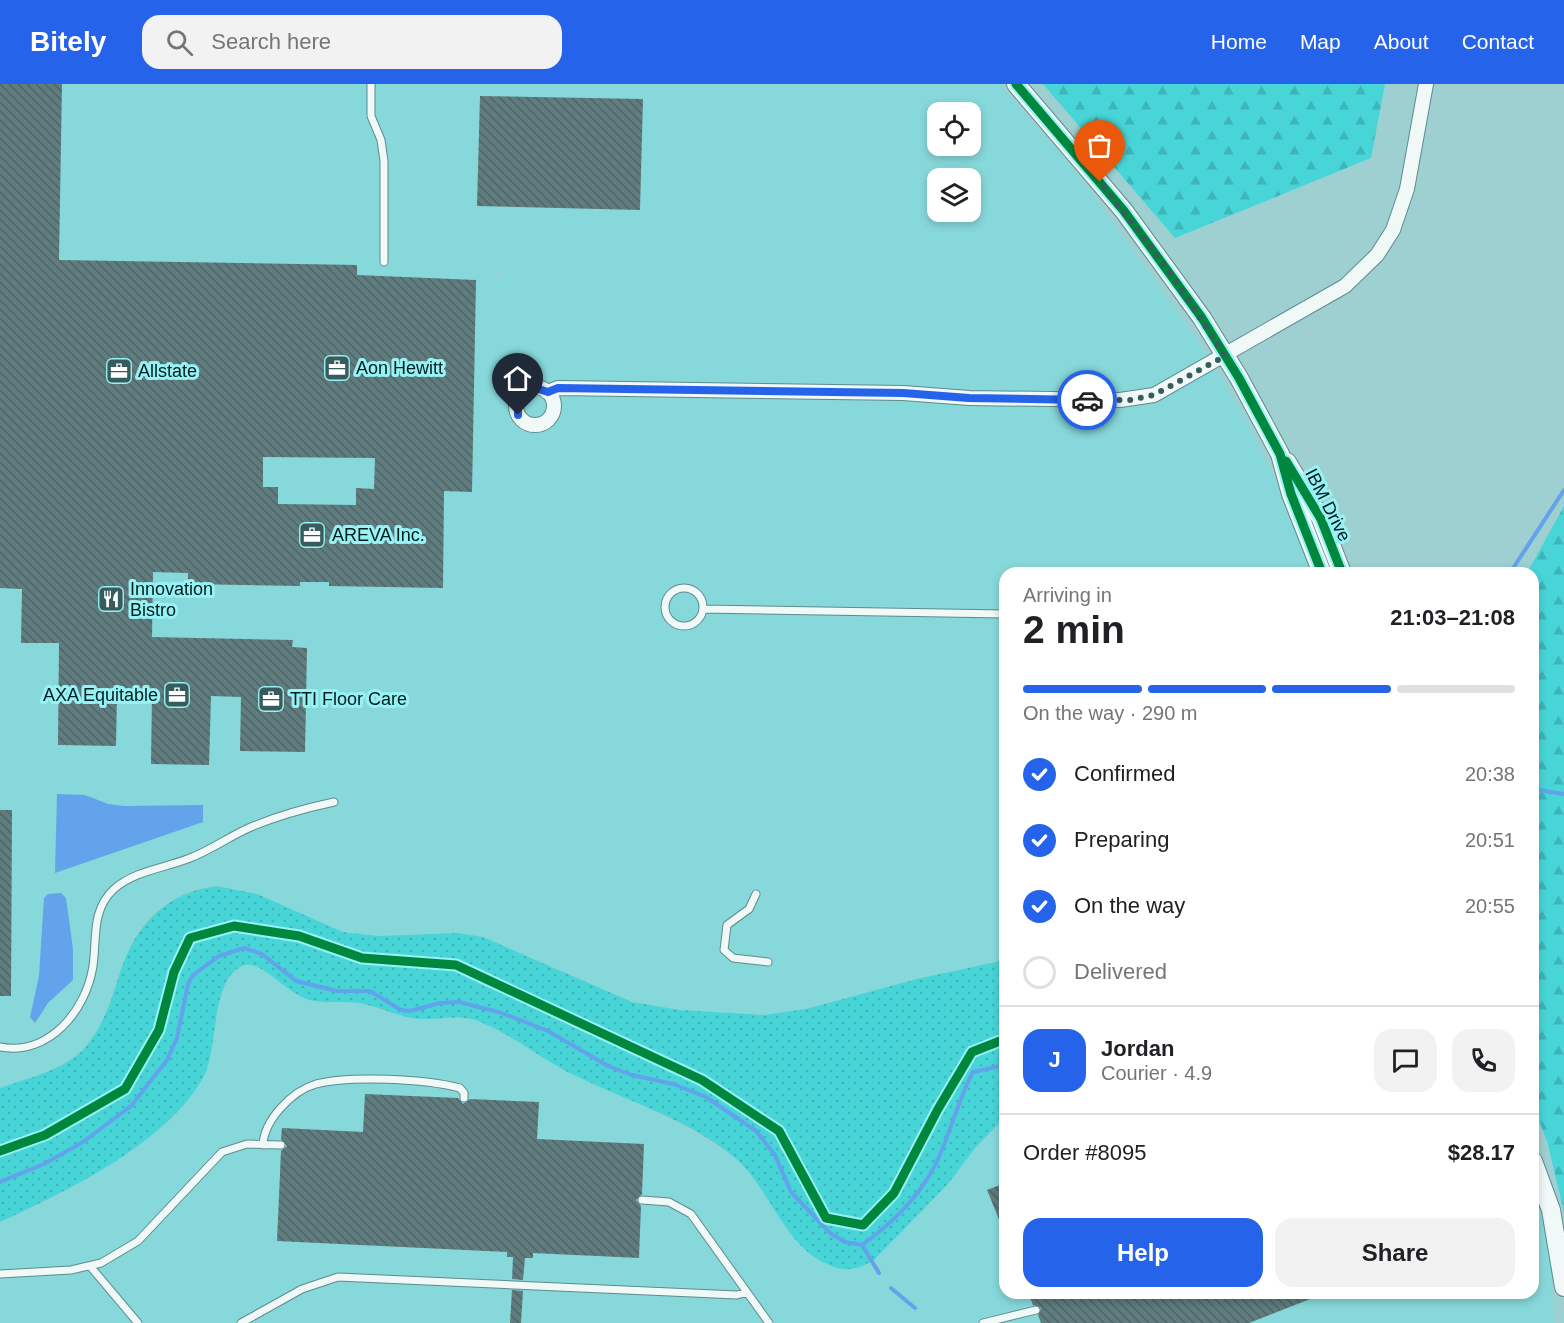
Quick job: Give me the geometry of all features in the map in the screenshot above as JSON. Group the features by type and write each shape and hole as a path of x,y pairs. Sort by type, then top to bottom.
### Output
{"street":[{"name":"IBM Drive","path":"1016,84 1130,219 1185,293 1225,356 1280,454 1306,490 1321,519 1340,567"},
{"path":"548,392 558,388 1130,400 1149,397 1167,390 1345,286 1377,255 1393,230 1407,189 1426,84"},
{"name":"IBM Drive","path":"1280,454 1291,494 1320,567"},
{"path":"1539,1177 1551,1210 1564,1287"}],"lane":[{"path":"371,84 372,116 381,140 384,161 384,262"},
{"path":"685,588 696,592 704,609 694,624 682,627 675,625 666,615 665,602 672,592 685,588"},
{"path":"704,609 999,614"},
{"path":"0,1047 22,1049 41,1044 58,1032 69,1018 90,979 97,915 105,899 121,883 191,858 258,824 334,802"},
{"path":"756,894 749,909 727,925 724,950 733,958 768,962"},
{"path":"263,1145 264,1133 272,1119 301,1092 314,1085 355,1081 428,1082 460,1088 464,1093 464,1098"},
{"path":"0,1274 59,1272 90,1266 117,1256 138,1241 222,1152 238,1145 281,1145"},
{"path":"642,1200 669,1202 691,1214 769,1323"},
{"path":"90,1266 138,1323"},
{"path":"241,1323 302,1289 338,1276 737,1295 747,1292"},
{"path":"983,1323 1035,1310"}],"path":[{"path":"497,275 504,275"}],"shaded area":[{"path":"0,84 1000,84 1072,167 1193,333 1246,419 1281,491 1311,567 999,567 999,961 917,979 806,1009 764,1015 680,1010 632,1002 483,937 458,933 378,936 343,932 239,889 217,886 196,888 169,901 155,911 139,929 122,964 106,1013 92,1039 76,1056 45,1072 0,1088"},
{"path":"57,794 85,795 108,804 124,806 203,805 203,822 55,873"},
{"path":"61,893 66,898 73,949 73,980 48,1003 35,1023 30,1017 39,976 44,898 48,894"},
{"path":"249,964 262,967 268,972 340,1002 361,1003 385,1012 433,1019 458,1016 476,1020 509,1035 573,1075 655,1111 697,1134 735,1158 751,1177 976,1147 999,1123 999,1299 1539,1299 1539,1208 1550,1249 1554,1323 0,1323 0,1222 49,1200 99,1171 164,1125 188,1098 223,991 232,974 241,966"}],"green space":[{"path":"1043,84 1385,84 1371,158 1175,238"},
{"path":"1564,506 1564,1212 1547,1141 1539,1121 1539,567 1530,567"},
{"path":"217,886 257,894 343,932 378,936 458,933 483,937 632,1002 680,1010 764,1015 806,1009 917,979 999,961 999,1123 976,1147 947,1185 875,1259 858,1267 841,1269 813,1256 800,1244 747,1170 734,1157 698,1132 576,1076 504,1033 478,1021 462,1018 412,1018 359,1003 314,1001 294,993 258,967 249,965 242,966 232,974 225,985 220,999 205,1074 189,1098 168,1121 143,1142 85,1180 0,1222 0,1088 49,1071 80,1053 93,1037 104,1016 129,951 146,923 170,902 200,889"}],"building":[{"path":"0,84 62,84 59,260 357,265 357,275 476,280 472,492 444,491 443,588 329,586 329,582 300,582 300,586 188,584 188,573 153,572 152,637 293,640 292,647 307,648 305,752 240,751 241,697 211,696 209,765 151,764 152,694 117,693 116,746 58,745 59,643 21,643 22,589 0,588","holes":["263,457 375,458 374,489 356,488 356,505 278,504 278,487 263,487"]},
{"path":"480,96 643,99 640,210 477,206"},
{"path":"0,810 12,810 11,996 0,996"},
{"path":"365,1094 458,1098 463,1104 470,1099 539,1102 537,1139 644,1144 642,1194 636,1200 641,1206 639,1258 533,1253 533,1258 525,1258 523,1280 512,1279 513,1257 507,1257 507,1252 277,1241 281,1151 287,1146 281,1139 282,1128 363,1132"},
{"path":"999,1185 999,1219 987,1190"},
{"path":"512,1290 523,1291 521,1323 510,1323"},
{"path":"1030,1299 1310,1299 1249,1323 1041,1323 1038,1315 1041,1308 1033,1305"}],"waterway":[{"path":"1514,567 1564,490"},
{"path":"1539,790 1564,794"},
{"path":"0,1182 44,1164 83,1142 131,1106 167,1060 177,1038 188,984 193,975 219,956 244,948 262,954 296,981 337,991 370,991 401,1010 410,1011 440,1003 459,1002 502,1013 548,1031 608,1066 632,1075 673,1084 706,1097 756,1131 775,1155 791,1192 830,1233 845,1242 862,1245 901,1212 925,1182 938,1159 973,1072 999,1066"},
{"path":"862,1245 879,1273"},
{"path":"891,1288 915,1308"}],"cycle path":[{"path":"1016,84 1124,211 1202,318 1239,378 1280,454 1291,494 1320,567"},
{"path":"1286,461 1321,519 1340,567"},
{"path":"0,1151 45,1135 125,1089 159,1030 174,972 190,938 234,926 299,936 362,958 456,965 702,1080 779,1131 826,1218 863,1225 894,1193 938,1109 972,1052 999,1041"}],"way so far":[{"path":"1087,400 1130,400 1149,397 1167,390 1225,356 1167,268 1100,182"}],"place":[{"name":"Aon Hewitt","path":"337,368"},
{"name":"Allstate","path":"119,371"},
{"name":"AREVA Inc.","path":"312,535"},
{"name":"Innovation Bistro","path":"111,599"},
{"name":"AXA Equitable","path":"177,695"},
{"name":"TTI Floor Care","path":"271,699"}],"route":[{"path":"518,415 516,403 518,397 532,387 539,387 548,392 558,388 726,390 903,393 969,398 1087,400"}]}
